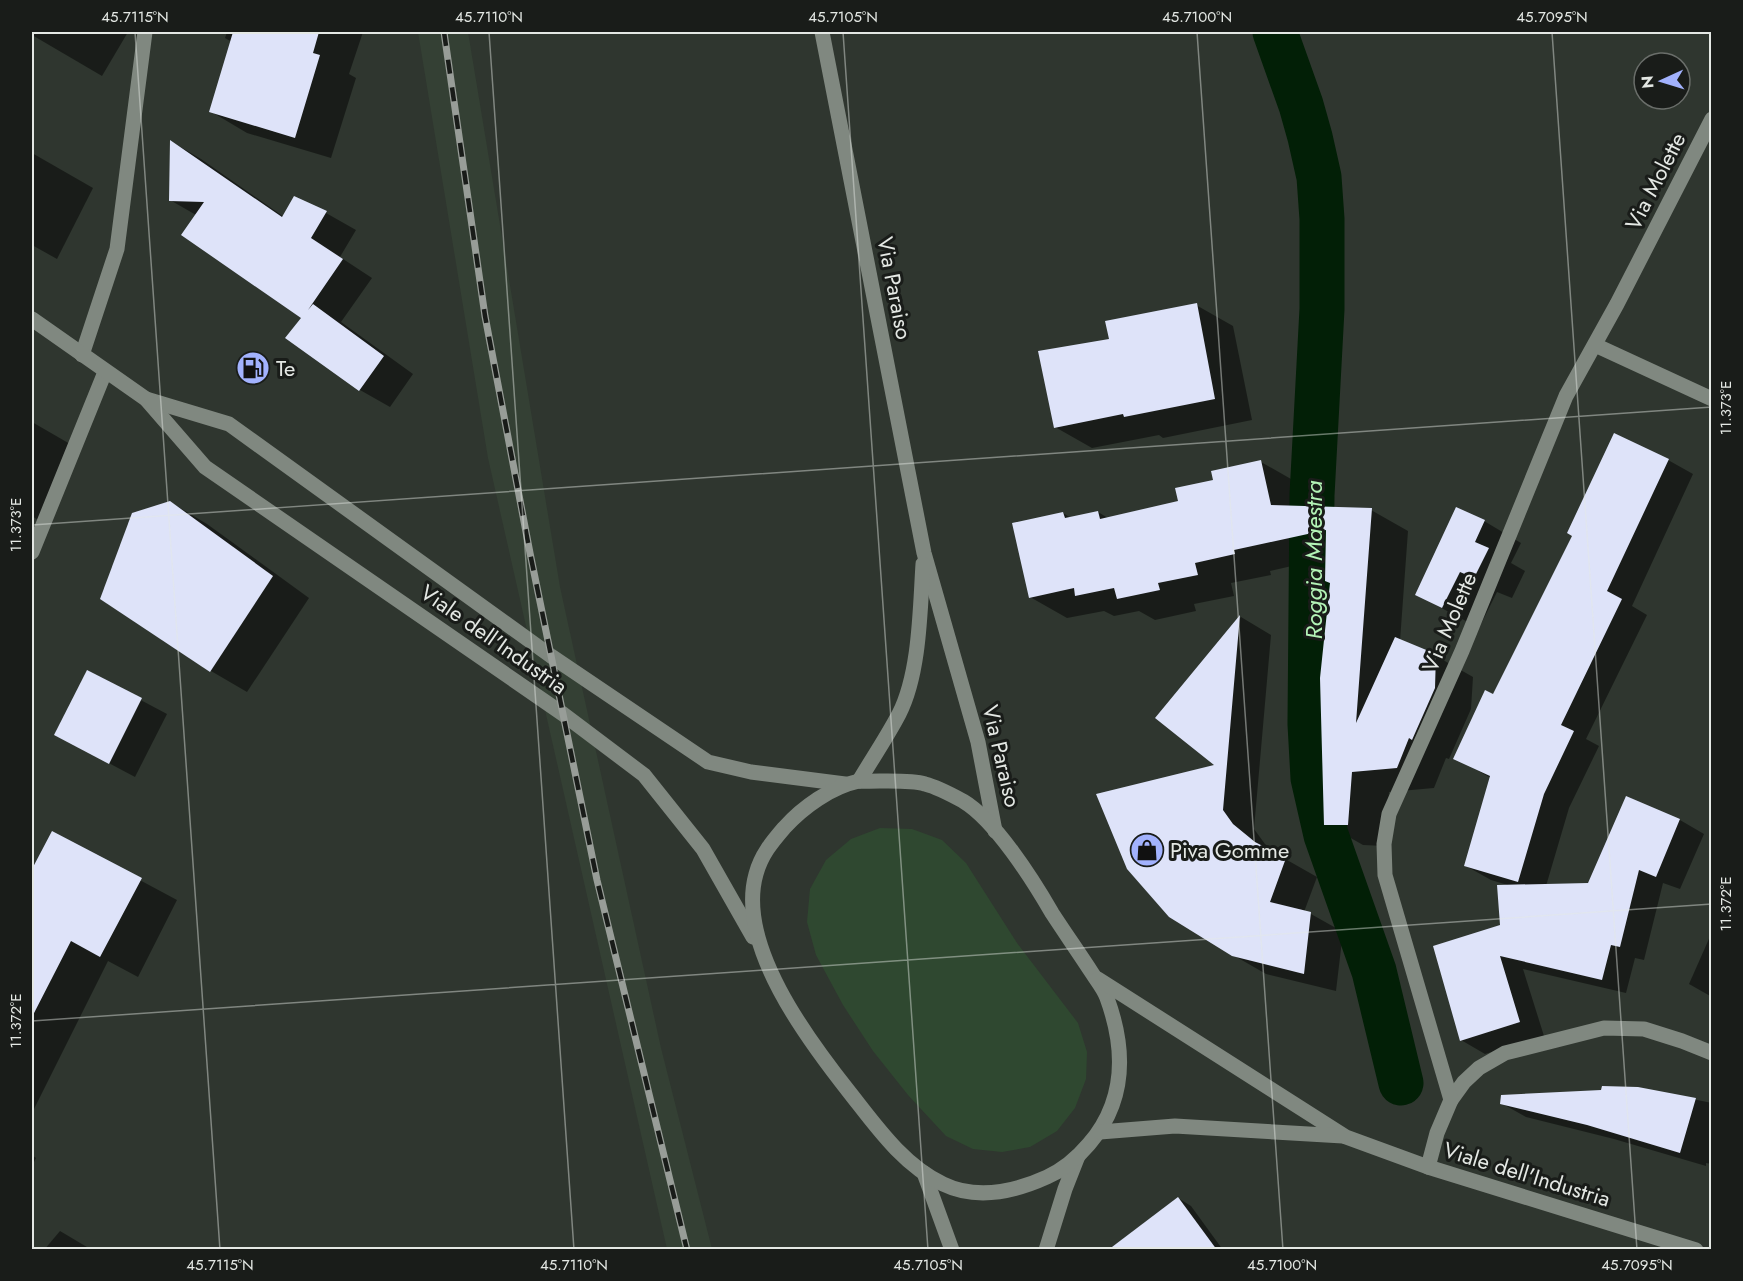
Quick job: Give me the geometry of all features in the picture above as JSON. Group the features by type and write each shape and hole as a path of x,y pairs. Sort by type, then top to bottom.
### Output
{"main road":[{"path":"82,355 117,249 145,32"},
{"name":"Via Paraiso","path":"822,32 924,553 978,742 995,831"},
{"name":"Via Molette","path":"1451,1100 1385,875 1384,844 1389,814 1462,651 1566,396 1709,128"},
{"name":"Viale dell'Industria","path":"32,319 146,399 205,467 563,714 644,775 703,849 767,963"},
{"path":"1595,345 1712,399"},
{"path":"32,552 105,372"},
{"name":"Viale dell'Industria","path":"146,399 230,424 551,656 708,762 751,772 852,783 923,783 965,802 995,831 1034,882 1106,996 1119,1039 1120,1080 1111,1112 1100,1132 1078,1156"},
{"name":"Via Paraiso","path":"852,783 900,712 910,680 918,631 924,553"},
{"path":"852,783 799,811 768,846 756,874 753,895 755,928 767,963 800,1026 887,1140 924,1173 944,1185 971,1193 1009,1191 1049,1176 1078,1156"},
{"name":"Viale dell'Industria","path":"1093,976 1346,1137 1428,1167 1696,1250"},
{"path":"1428,1167 1437,1133 1451,1100 1464,1082 1479,1068 1505,1053 1604,1028 1644,1029 1712,1053"},
{"name":"Viale dell'Industria","path":"1100,1132 1175,1126 1346,1137"},
{"path":"1046,1250 1078,1156"},
{"path":"924,1173 952,1250"}],"shaded area":[{"path":"418,32 468,32 560,587 661,1048 712,1249 667,1249 488,458"}],"green space":[{"path":"880,828 912,829 942,840 966,863 1017,943 1078,1023 1087,1052 1086,1079 1075,1108 1057,1131 1030,1147 1002,1152 973,1149 946,1136 908,1095 873,1051 843,1005 816,955 807,922 810,889 826,860 851,839"}],"building":[{"path":"233,32 319,32 313,53 320,55 295,138 209,112"},
{"path":"170,140 282,217 294,196 327,211 311,238 343,259 308,310 313,304 384,356 359,391 285,338 301,318 181,235 204,202 169,201"},
{"path":"1197,303 1215,399 1054,428 1038,351 1109,339 1105,321"},
{"path":"1614,433 1669,459 1607,591 1622,599 1561,725 1574,731 1544,794 1518,882 1464,866 1490,776 1453,759 1485,690 1493,694 1572,536 1567,533"},
{"path":"1261,460 1271,505 1372,508 1356,723 1395,637 1436,654 1435,688 1412,740 1409,738 1397,768 1352,772 1348,825 1324,825 1320,678 1330,583 1325,581 1326,530 1234,550 1235,554 1195,563 1198,575 1158,583 1160,590 1117,599 1114,588 1075,596 1074,588 1029,598 1012,523 1063,512 1065,518 1098,511 1100,519 1178,501 1175,488 1213,480 1211,471"},
{"path":"170,501 273,576 210,672 100,599 132,513"},
{"path":"1456,507 1485,520 1475,542 1489,548 1474,578 1460,572 1442,608 1415,595"},
{"path":"1240,615 1223,810 1233,824 1255,842 1286,858 1270,902 1311,912 1304,974 1232,956 1169,917 1127,869 1096,794 1214,765 1155,718"},
{"path":"87,670 142,698 109,764 54,735"},
{"path":"1626,796 1680,819 1656,877 1639,870 1620,947 1611,945 1602,980 1500,956 1520,1022 1460,1041 1433,946 1500,925 1497,885 1588,883"},
{"path":"52,831 142,878 100,957 71,941 32,1017 32,869"},
{"path":"1602,1086 1638,1087 1696,1098 1680,1153 1587,1125 1500,1104 1501,1095 1601,1090"},
{"path":"1178,1197 1217,1250 1108,1250"}],"waterway":[{"name":"Roggia Maestra","path":"1275,32 1310,137 1319,177 1322,219 1322,309 1312,495 1310,724 1313,778 1326,835 1374,971 1401,1083"}],"railway":[{"path":"444,32 485,316 530,553 597,880 687,1250"}],"place":[{"name":"Te","path":"253,368"},
{"name":"Piva Gomme","path":"1147,850"}]}
